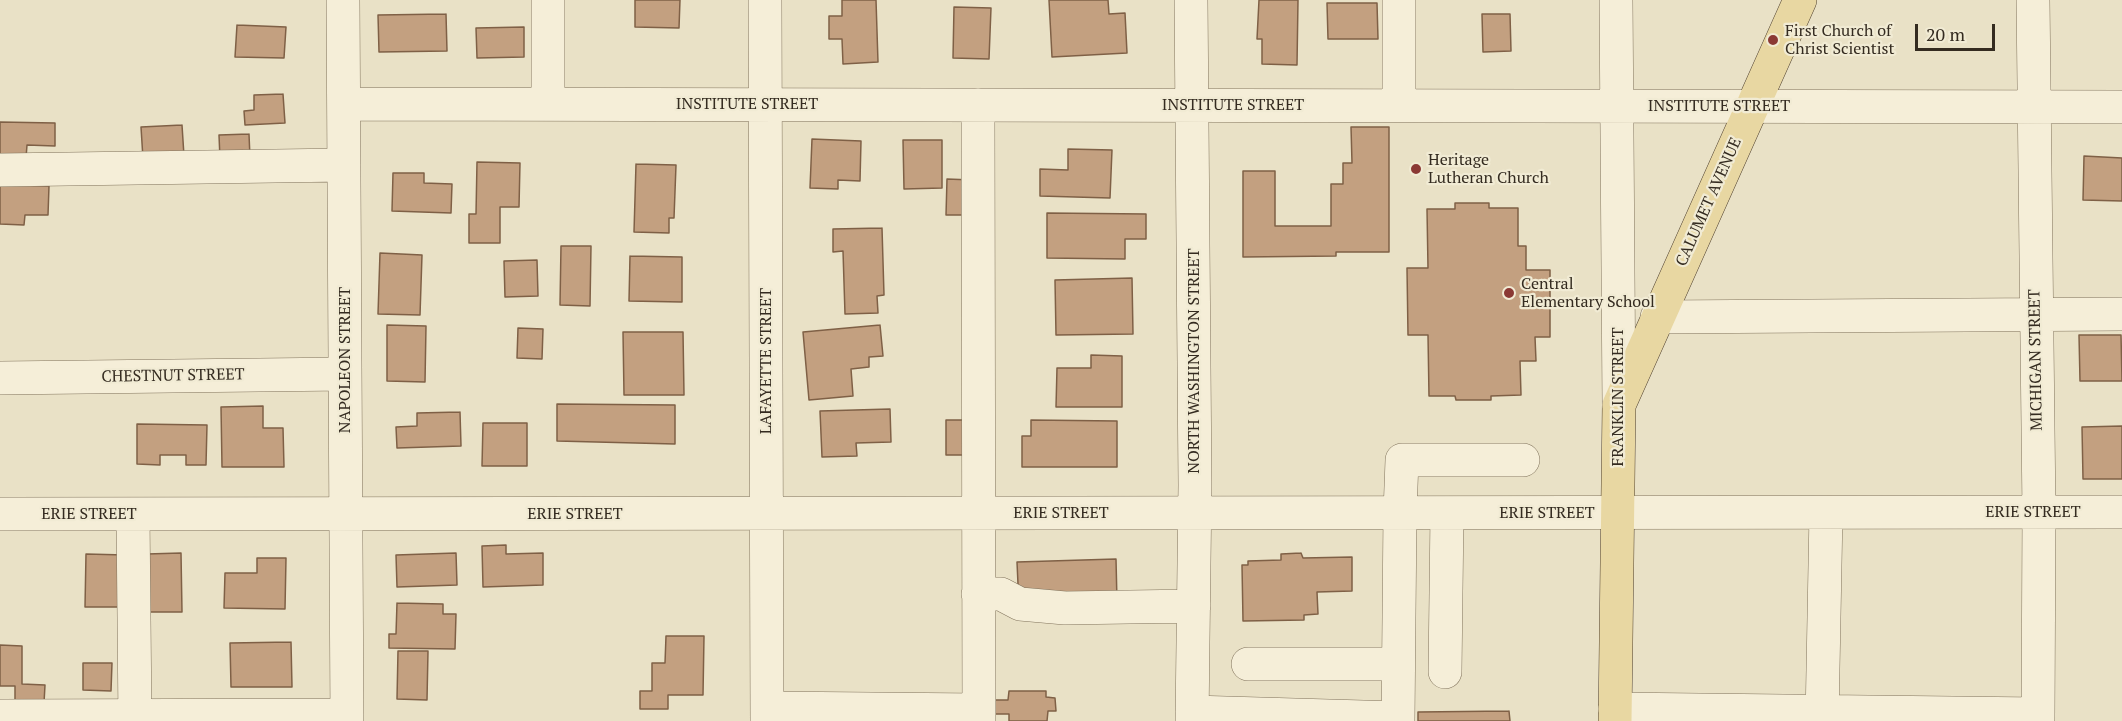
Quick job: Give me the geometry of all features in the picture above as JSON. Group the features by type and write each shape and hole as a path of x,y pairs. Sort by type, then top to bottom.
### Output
{"main road":[{"name":"CALUMET AVENUE","path":"1619,405 1800,0"},
{"name":"FRANKLIN STREET","path":"1615,715 1619,405"}],"street":[{"name":"NAPOLEON STREET","path":"343,0 347,718"},
{"path":"548,0 548,104"},
{"name":"LAFAYETTE STREET","path":"765,0 767,715"},
{"name":"NORTH WASHINGTON STREET","path":"1191,0 1195,513 1192,717"},
{"path":"1399,0 1399,105"},
{"name":"FRANKLIN STREET","path":"1616,0 1619,405"},
{"name":"MICHIGAN STREET","path":"2033,0 2038,717"},
{"name":"INSTITUTE STREET","path":"344,104 2122,106"},
{"path":"767,715 979,715 978,105"},
{"path":"0,171 344,165"},
{"path":"1657,317 2122,314"},
{"name":"CHESTNUT STREET","path":"0,378 345,374"},
{"path":"1192,717 1398,719 1402,460 1523,460"},
{"name":"ERIE STREET","path":"0,514 2122,512"},
{"path":"1445,672 1447,513"},
{"path":"1821,716 1826,513"},
{"path":"133,514 135,718"},
{"path":"978,594 1001,594 1020,604 1065,608 1194,606"},
{"path":"1248,664 1398,664"},
{"path":"1615,715 2038,717"},
{"path":"0,716 347,718"}],"building":[{"path":"635,0 680,0 679,28 635,27"},
{"path":"842,0 876,0 878,62 843,64 842,39 829,39 829,16 842,16"},
{"path":"1049,0 1108,0 1109,14 1125,13 1127,53 1052,57"},
{"path":"1259,0 1298,0 1297,65 1262,64 1262,39 1257,39"},
{"path":"1327,3 1377,3 1378,39 1328,39"},
{"path":"954,7 991,8 989,59 953,58"},
{"path":"446,14 447,51 379,52 378,15"},
{"path":"1482,14 1510,14 1511,51 1483,52"},
{"path":"237,25 286,27 284,58 235,57"},
{"path":"524,27 524,57 477,58 476,28"},
{"path":"283,94 285,123 245,125 244,111 254,110 254,95"},
{"path":"0,122 55,123 55,146 27,145 26,158 0,157"},
{"path":"182,125 184,156 143,159 141,127"},
{"path":"1351,127 1389,127 1389,252 1336,252 1336,256 1243,257 1243,171 1275,171 1275,226 1331,226 1331,184 1343,184 1343,163 1352,163"},
{"path":"249,134 250,158 220,159 219,135"},
{"path":"812,139 861,141 860,181 838,180 838,189 810,188"},
{"path":"903,140 942,140 942,188 904,189"},
{"path":"1068,149 1112,150 1110,198 1040,196 1040,169 1068,170"},
{"path":"2084,156 2122,158 2122,201 2083,200"},
{"path":"477,162 520,163 519,207 500,207 500,243 469,243 469,214 476,214"},
{"path":"636,164 676,165 674,218 669,218 669,233 634,232"},
{"path":"393,173 424,173 424,183 452,184 451,213 392,211"},
{"path":"947,179 972,180 971,215 946,215"},
{"path":"0,184 49,186 48,215 25,215 24,225 0,224"},
{"path":"1455,203 1489,203 1489,208 1518,208 1518,246 1526,246 1526,270 1550,270 1550,337 1535,337 1536,361 1520,361 1521,395 1491,396 1491,400 1456,400 1455,396 1429,396 1428,335 1408,335 1407,268 1428,268 1427,209 1455,209"},
{"path":"1047,213 1146,214 1146,239 1125,239 1125,259 1047,258"},
{"path":"882,228 884,295 877,296 878,313 845,314 843,251 833,252 833,229"},
{"path":"561,246 591,246 590,306 560,305"},
{"path":"380,253 422,255 420,315 378,314"},
{"path":"630,256 682,257 682,302 629,301"},
{"path":"537,260 538,296 505,297 504,261"},
{"path":"1132,278 1133,334 1056,335 1055,280"},
{"path":"387,325 426,326 425,382 387,381"},
{"path":"880,325 883,356 869,357 869,367 851,369 853,396 809,400 803,332"},
{"path":"518,328 543,329 542,359 517,358"},
{"path":"623,332 683,332 684,395 624,395"},
{"path":"2079,335 2121,335 2122,381 2080,381"},
{"path":"1091,355 1122,356 1122,407 1056,407 1057,368 1091,368"},
{"path":"557,404 675,405 675,444 557,441"},
{"path":"263,406 263,428 283,428 284,467 222,467 221,407"},
{"path":"890,409 891,442 856,443 857,456 822,457 820,411"},
{"path":"460,412 461,446 397,448 396,427 417,426 417,413"},
{"path":"946,420 973,420 972,455 946,455"},
{"path":"1031,420 1117,421 1117,467 1022,467 1022,436 1031,436"},
{"path":"483,423 527,423 527,466 482,466"},
{"path":"137,424 207,425 206,465 186,465 186,455 160,455 160,465 137,464"},
{"path":"2122,426 2122,479 2083,479 2082,427"},
{"path":"506,545 506,554 543,553 543,585 483,587 482,546"},
{"path":"181,553 182,612 148,612 147,554"},
{"path":"456,553 457,585 397,587 396,555"},
{"path":"1301,553 1303,558 1352,557 1352,591 1317,592 1318,614 1304,615 1304,620 1243,621 1242,565 1248,565 1248,561 1281,560 1281,554"},
{"path":"86,554 125,555 125,607 85,607"},
{"path":"257,558 286,558 285,609 224,608 225,573 257,573"},
{"path":"1116,559 1117,602 1019,606 1017,562"},
{"path":"397,603 443,604 443,614 456,614 455,649 389,648 389,634 396,634"},
{"path":"666,636 704,636 703,695 668,695 668,709 640,709 640,691 652,691 652,663 665,663"},
{"path":"291,642 292,687 231,687 230,643"},
{"path":"0,645 22,646 22,684 45,685 44,703 15,702 15,686 0,686"},
{"path":"398,651 428,651 427,700 397,699"},
{"path":"83,663 112,663 111,691 83,690"},
{"path":"1009,691 1046,691 1046,697 1055,698 1056,711 1048,711 1047,721 1009,721 1009,714 991,714 991,700 1008,700"},
{"path":"1509,711 1510,721 1418,721 1418,712"}],"place":[{"name":"First Church of Christ Scientist","path":"1773,40"},
{"name":"Heritage Lutheran Church","path":"1416,169"},
{"name":"Central Elementary School","path":"1509,293"}]}
